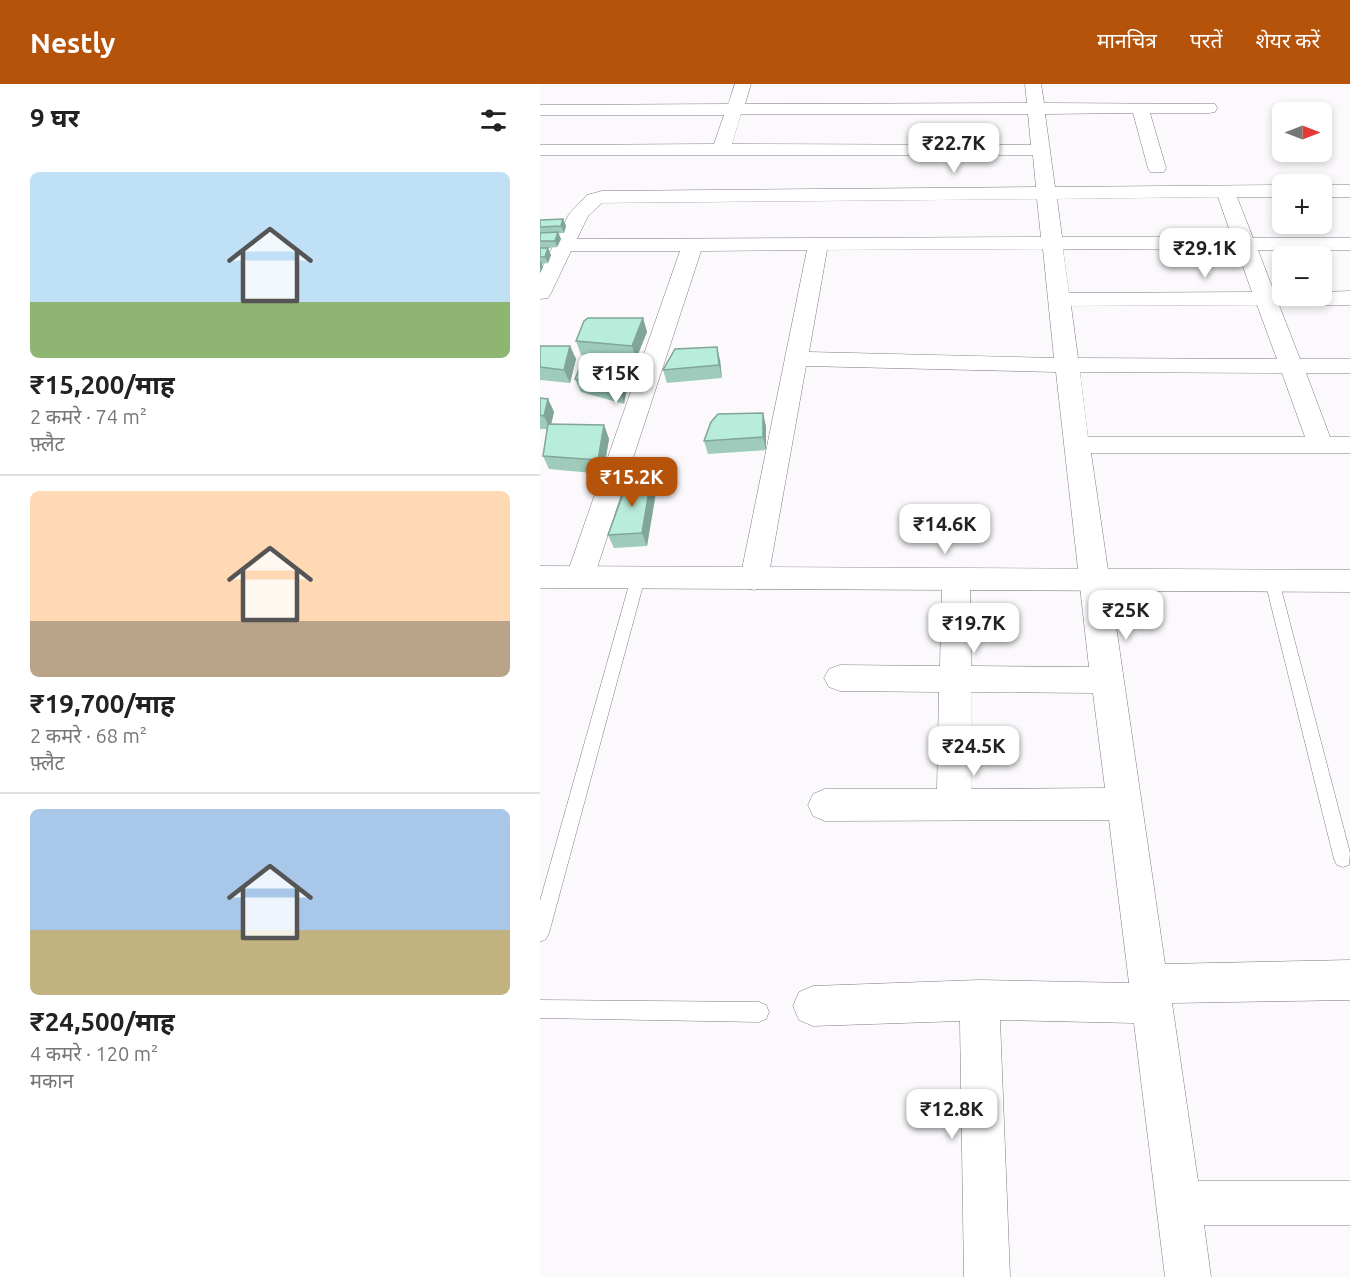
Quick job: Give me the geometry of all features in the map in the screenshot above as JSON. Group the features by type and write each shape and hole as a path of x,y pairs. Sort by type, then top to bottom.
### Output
{"street":[{"path":"721,149 743,84"},
{"path":"1035,96 1093,580 1188,1277"},
{"path":"540,110 734,109 1035,96 1140,108 1209,108"},
{"path":"1140,108 1157,168"},
{"path":"540,150 1042,150"},
{"path":"1332,191 1350,190"},
{"path":"1225,191 1321,445"},
{"path":"540,293 585,206 594,200 610,195 1272,191"},
{"path":"580,578 693,244"},
{"path":"754,579 818,244"},
{"path":"564,245 1350,244"},
{"path":"1061,300 1350,298"},
{"path":"796,359 1069,365 1350,366"},
{"path":"1078,445 1350,445"},
{"path":"540,577 1350,581"},
{"path":"954,804 956,580"},
{"path":"840,678 1107,680"},
{"path":"825,805 1124,804"},
{"path":"813,1006 1151,994 1350,980"},
{"path":"979,1000 987,1277"},
{"path":"1179,1203 1350,1203"}],"lane":[{"path":"540,933 638,578"},
{"path":"1272,581 1343,859"},
{"path":"540,1009 759,1012"}],"building":[{"path":"563,219 561,226 540,227 540,220"},
{"path":"558,232 555,241 540,241 540,233"},
{"path":"540,248 548,248 545,257 540,257"},
{"path":"588,318 643,318 632,346 576,341 584,321"},
{"path":"540,346 570,346 564,370 540,367"},
{"path":"717,347 719,365 663,370 675,349"},
{"path":"585,356 626,359 620,391 575,379"},
{"path":"540,398 548,399 544,416 540,415"},
{"path":"763,413 763,437 704,441 711,422 718,414"},
{"path":"548,424 604,425 598,460 543,456"},
{"path":"629,477 651,479 642,533 608,535"}]}
